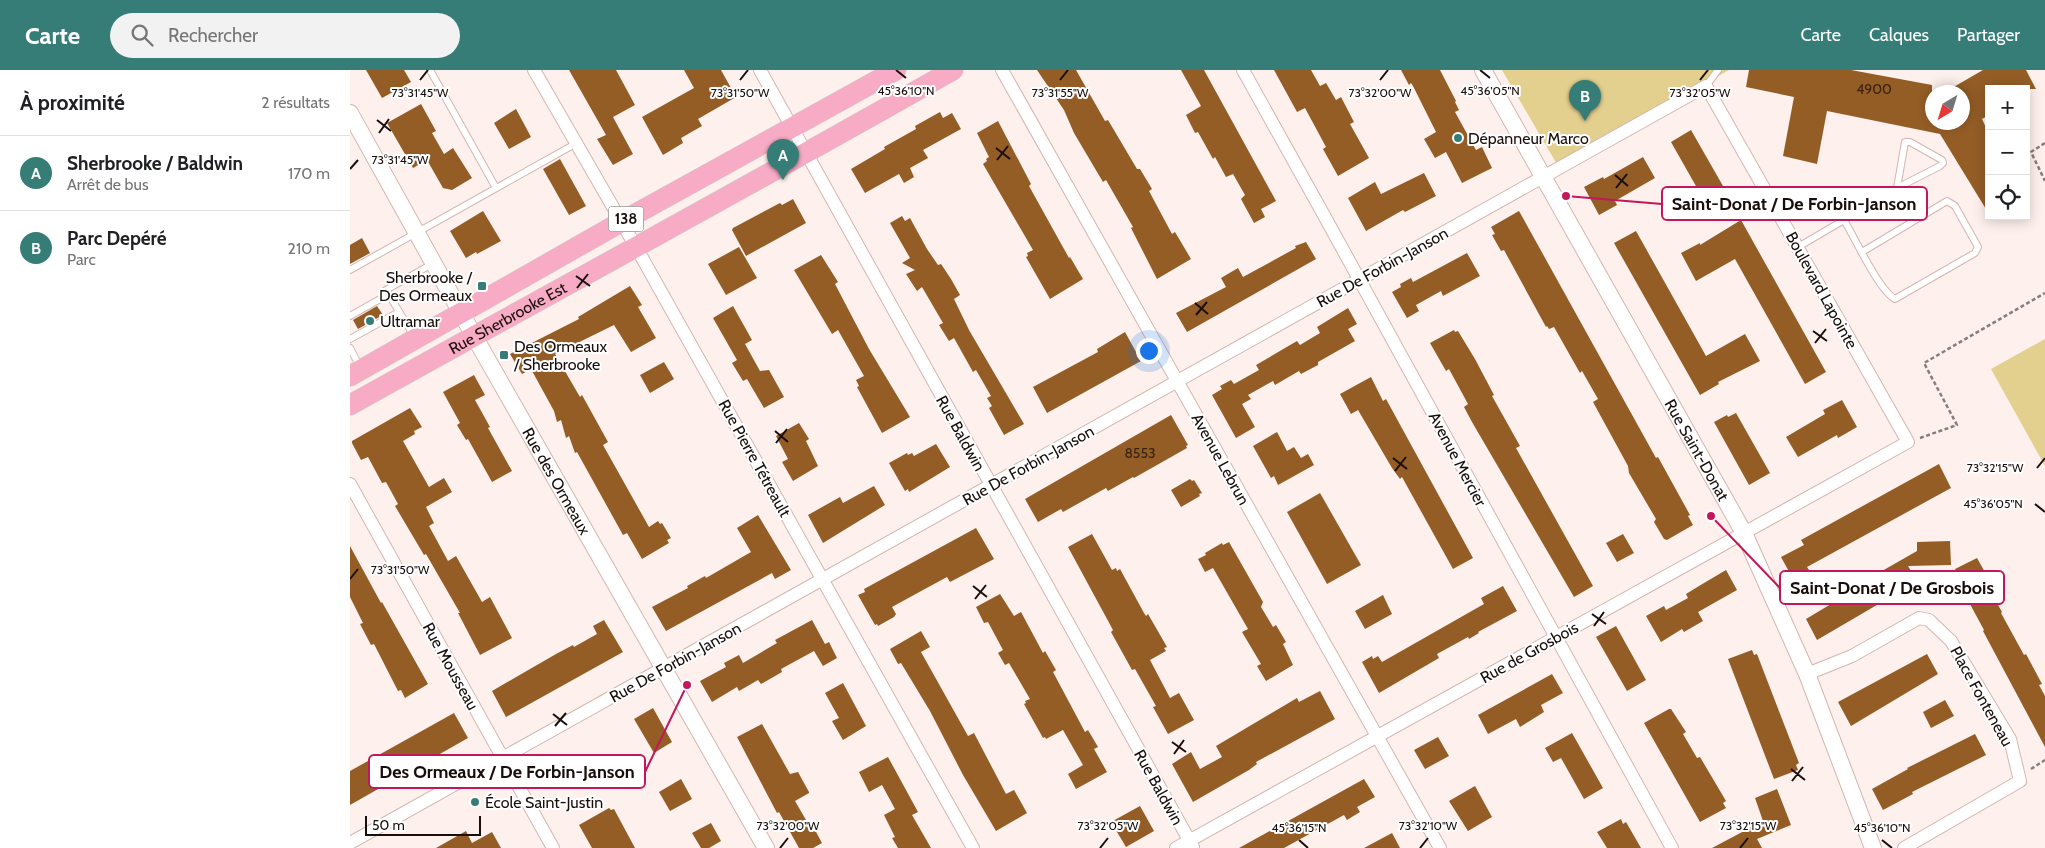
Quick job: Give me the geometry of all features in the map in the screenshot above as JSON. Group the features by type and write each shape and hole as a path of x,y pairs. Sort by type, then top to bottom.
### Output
{"main road":[{"name":"Rue Sherbrooke Est","path":"356,373 621,222 896,70"},
{"name":"Rue Sherbrooke Est","path":"350,405 806,154 954,70"}],"street":[{"name":"Rue Pierre Tétreault","path":"534,70 636,247 973,848"},
{"name":"Rue Baldwin","path":"760,70 990,486 1192,844"},
{"name":"Avenue Lebrun","path":"1002,70 1440,848"},
{"name":"Avenue Mercier","path":"1243,70 1360,279 1554,638 1672,848"},
{"name":"Rue Saint-Donat","path":"1483,70 1744,533 1807,674 1873,848"},
{"name":"Rue De Forbin-Janson","path":"350,843 1706,86"},
{"name":"Boulevard Lapointe","path":"1706,86 1908,442"},
{"name":"Rue des Ormeaux","path":"350,113 474,336 766,848"},
{"name":"Rue de Grosbois","path":"1176,848 1192,844 1377,737 1908,442"},
{"name":"Rue Mousseau","path":"350,484 554,848"},
{"name":"Place Fonteneau","path":"1807,674 1852,656 1919,618 1929,620 1951,641 2010,739 2020,781 1904,848"}],"lane":[{"path":"430,70 496,188"},
{"path":"1706,86 1718,70"},
{"path":"1798,246 1897,188 1940,166 1943,163 1942,160 1910,142 1905,142 1897,188"},
{"path":"350,270 575,144"},
{"path":"1844,220 1862,252 1887,294 1895,299 1975,253 1978,247 1955,206 1947,202 1862,252"},
{"path":"415,338 386,290 434,263"},
{"path":"350,316 389,294"},
{"path":"350,339 399,312"},
{"path":"350,348 356,373"}],"path":[{"path":"2045,143 2031,152 2045,181"},
{"path":"1908,442 1957,425 1924,363 2045,293"}],"shaded area":[{"path":"1502,70 1729,70 1558,166"},
{"path":"2045,339 2045,466 1991,369"}],"building":[{"path":"366,70 404,70 411,82 382,98"},
{"path":"569,70 616,70 635,105 613,117 633,154 613,165 597,139 606,135"},
{"path":"684,70 721,70 736,97 698,119 702,126 681,138 683,143 663,155 642,117 694,88"},
{"path":"1037,70 1076,70 1105,121 1108,120 1137,169 1140,169 1152,189 1149,191 1172,234 1175,232 1191,259 1157,279 1131,228 1133,227 1106,180 1103,182 1074,133 1064,110"},
{"path":"1181,70 1204,70 1276,201 1261,209 1265,217 1254,223 1241,199 1245,195 1233,174 1226,177 1215,157 1213,159 1198,132 1195,133 1186,115 1201,106"},
{"path":"1274,70 1311,70 1320,86 1326,83 1336,100 1341,97 1354,122 1350,124 1369,158 1338,176 1323,149 1326,147 1305,108 1297,112"},
{"path":"1401,70 1440,70 1456,101 1459,110 1455,112 1476,150 1482,147 1492,168 1462,183 1446,152 1435,158 1424,139 1436,132 1413,86 1411,83 1409,85"},
{"path":"1749,70 1851,70 1932,85 1925,85 1925,130 1970,130 1970,85 1957,85 1983,70 2026,70 2036,89 2030,89 2030,85 1985,85 1985,117 1982,119 1985,125 1985,207 1940,134 1827,111 1817,164 1783,156 1794,97 1746,87"},
{"path":"421,104 436,131 432,133 444,154 453,148 472,178 452,190 443,188 427,160 413,168 387,123"},
{"path":"516,109 531,137 509,149 494,123"},
{"path":"940,112 943,118 952,113 961,129 923,150 928,158 910,168 914,177 904,183 899,174 865,193 851,169 916,129 915,126"},
{"path":"998,121 1031,184 1029,186 1069,258 1083,279 1050,299 1026,257 1028,256 1027,253 1033,250 983,164 989,157 977,133"},
{"path":"1691,130 1727,193 1714,200 1713,198 1705,202 1671,142"},
{"path":"1643,157 1655,178 1615,201 1617,205 1599,215 1584,187 1603,177 1604,179"},
{"path":"560,159 586,206 569,215 543,169"},
{"path":"1424,173 1436,196 1405,212 1403,210 1366,231 1348,198 1375,182 1381,194"},
{"path":"793,199 806,223 746,256 732,230 733,228 780,203 782,205"},
{"path":"483,211 501,241 466,258 450,231"},
{"path":"1519,211 1656,458 1658,457 1690,515 1688,516 1693,525 1667,540 1664,539 1654,522 1656,519 1629,473 1628,466 1593,402 1598,399 1582,371 1580,373 1554,327 1549,329 1546,327 1504,250 1501,251 1492,235 1495,234 1491,227"},
{"path":"902,216 905,221 910,218 927,249 938,265 941,264 951,279 960,295 954,299 969,330 1024,424 1004,435 989,408 992,406 987,398 991,396 976,370 973,372 954,338 949,341 939,325 943,323 922,287 917,291 906,274 915,270 902,263 910,258 890,223"},
{"path":"1741,220 1826,372 1805,384 1735,259 1696,281 1681,253 1700,243 1700,245"},
{"path":"1636,231 1706,356 1745,334 1760,361 1718,382 1719,384 1700,395 1614,243"},
{"path":"362,238 370,253 350,264 350,245"},
{"path":"1306,242 1316,259 1187,332 1176,313 1226,287 1221,278 1238,268 1243,277 1296,248 1295,246"},
{"path":"739,247 757,278 726,295 708,264"},
{"path":"1467,253 1480,276 1443,296 1441,291 1416,305 1419,311 1407,318 1392,292 1401,287 1400,284 1411,278 1413,282"},
{"path":"821,255 838,282 835,284 869,349 910,417 882,433 857,387 859,386 856,380 864,376 838,330 832,334 794,270"},
{"path":"630,286 642,305 638,307 656,338 631,352 614,325 555,354 580,397 582,395 608,442 603,445 649,527 658,521 660,524 662,523 671,538 667,540 669,543 642,559 627,533 623,535 577,452 575,453 569,436 566,438 561,420 557,422 554,411 531,369 522,374 510,354 579,319 578,317"},
{"path":"377,306 383,315 358,329 353,320"},
{"path":"733,306 752,340 745,344 760,371 769,370 784,397 764,408 747,379 743,381 732,363 737,360 713,318"},
{"path":"1348,308 1357,324 1348,329 1355,341 1301,374 1299,371 1275,385 1273,381 1248,395 1251,399 1242,404 1255,427 1236,438 1212,395 1222,389 1220,386 1231,380 1234,384 1259,370 1256,365 1297,341 1300,345 1320,333 1317,327"},
{"path":"1454,330 1455,332 1458,331 1475,359 1494,395 1492,396 1520,446 1516,448 1593,586 1574,597 1472,422 1464,407 1468,404 1449,369 1446,371 1430,343"},
{"path":"1125,332 1141,361 1047,413 1033,387 1098,352 1097,349"},
{"path":"664,362 674,379 650,393 640,375"},
{"path":"474,375 485,395 475,400 512,471 492,482 468,439 466,440 457,425 460,423 443,392"},
{"path":"1371,377 1383,401 1386,399 1473,558 1453,569 1402,477 1400,479 1392,468 1358,410 1351,414 1340,394"},
{"path":"1842,400 1857,427 1838,438 1837,435 1798,457 1786,437 1825,414 1823,410"},
{"path":"410,408 422,427 414,431 415,434 403,441 429,487 444,478 452,492 426,507 434,523 429,526 448,561 456,556 482,602 490,597 512,638 480,655 458,613 460,613 426,554 424,555 395,506 398,504 386,482 382,483 368,457 361,460 352,443 352,441"},
{"path":"1736,413 1770,473 1749,485 1714,422 1727,415 1728,417"},
{"path":"1171,415 1188,445 1186,446 1187,448 1108,491 1106,488 1063,512 1061,509 1038,522 1025,499"},
{"path":"799,423 809,439 806,441 818,466 793,481 782,462 788,459 776,436"},
{"path":"1277,432 1287,451 1294,447 1301,458 1308,454 1314,465 1278,485 1274,476 1271,478 1253,446"},
{"path":"936,444 950,467 909,492 908,489 905,491 889,463 907,453 908,455 912,453 914,456"},
{"path":"1939,464 1951,488 1807,567 1809,570 1793,579 1781,557 1804,545 1801,540"},
{"path":"1190,479 1194,480 1202,493 1181,507 1171,490"},
{"path":"874,486 885,505 823,543 808,515 840,497 843,503"},
{"path":"1320,493 1361,565 1327,584 1287,512"},
{"path":"758,515 791,570 775,579 772,573 666,631 652,607 751,552 737,528"},
{"path":"976,528 994,559 950,582 947,577 892,607 896,614 894,617 878,626 877,624 875,625 858,595 865,592 864,589"},
{"path":"1092,534 1112,570 1116,568 1117,571 1120,569 1144,613 1146,616 1148,614 1167,647 1164,648 1166,651 1150,660 1170,698 1179,693 1194,720 1168,734 1153,707 1156,706 1135,669 1132,670 1111,632 1113,630 1068,547"},
{"path":"1623,534 1634,553 1617,562 1606,543"},
{"path":"1950,541 1951,565 1908,566 1916,579 1880,600 1882,602 1817,640 1806,619 1917,551 1917,542"},
{"path":"1229,542 1263,602 1261,607 1273,627 1276,625 1286,642 1283,644 1293,665 1266,681 1257,666 1261,664 1242,632 1248,629 1213,568 1205,572 1198,559 1222,543 1223,545"},
{"path":"350,546 428,684 405,698 401,690 398,691 374,644 371,645 360,624 363,623 350,597"},
{"path":"1977,558 1986,574 1982,576 2001,613 2042,684 2039,685 2045,696 2045,747 1983,631 1964,593 1967,592 1955,569"},
{"path":"1726,570 1737,590 1698,612 1703,621 1684,632 1682,629 1661,642 1646,616 1664,606 1666,610 1688,598 1686,594"},
{"path":"1503,586 1517,611 1478,632 1469,639 1468,637 1437,654 1439,658 1379,693 1362,662 1372,656 1373,659 1378,656 1382,662 1484,604 1481,598"},
{"path":"1000,594 1014,616 1021,612 1043,653 1045,651 1056,670 1053,672 1085,732 1088,730 1098,747 1094,749 1107,772 1076,789 1068,774 1083,765 1063,730 1046,739 1045,737 1043,738 1024,704 1026,703 1025,701 1030,699 1009,663 1005,665 998,653 1003,650 988,622 984,623 976,607"},
{"path":"1383,595 1392,614 1365,629 1355,611"},
{"path":"604,620 623,652 506,717 492,691 556,654 573,645 574,647 597,634 593,626"},
{"path":"812,620 825,644 829,642 837,658 823,666 814,651 781,669 782,672 761,684 758,680 739,691 737,687 712,702 700,681 726,667 724,663 739,655 743,663 777,643 775,640"},
{"path":"1616,626 1646,680 1627,691 1596,637"},
{"path":"921,631 930,647 921,652 968,736 974,733 1006,794 1014,790 1027,813 996,831 963,775 930,711 901,663 898,664 890,649"},
{"path":"1752,650 1754,655 1757,654 1799,763 1796,765 1798,770 1774,779 1728,659"},
{"path":"1927,654 1938,674 1851,726 1838,702"},
{"path":"1552,674 1563,693 1541,705 1544,712 1520,727 1516,719 1488,734 1478,715"},
{"path":"843,683 866,726 843,740 832,721 839,718 825,693"},
{"path":"1320,691 1335,719 1256,762 1257,764 1249,770 1193,802 1172,764 1191,752 1200,769 1222,757 1216,746 1297,698 1299,702"},
{"path":"1945,700 1954,716 1931,728 1923,712"},
{"path":"653,708 672,742 654,753 634,719"},
{"path":"1671,709 1686,732 1683,734 1697,758 1700,757 1726,801 1723,803 1726,808 1700,822 1644,723"},
{"path":"454,713 468,738 350,805 350,771"},
{"path":"762,724 790,774 798,772 809,792 795,801 813,832 815,830 822,843 813,848 799,848 779,812 777,813 737,737"},
{"path":"1572,733 1603,788 1584,799 1561,758 1553,762 1545,748"},
{"path":"1975,734 1986,755 1912,792 1913,794 1883,810 1872,789 1907,768"},
{"path":"1438,737 1449,756 1425,769 1414,750"},
{"path":"888,757 918,812 912,815 931,848 898,848 892,838 895,837 884,815 895,809 882,785 869,792 859,772"},
{"path":"681,779 692,799 670,811 659,792"},
{"path":"1364,779 1375,797 1357,807 1360,812 1347,820 1344,815 1284,848 1239,848"},
{"path":"1475,786 1492,817 1468,831 1449,801"},
{"path":"1777,789 1791,825 1757,839 1762,848 1712,848 1763,821 1755,798"},
{"path":"1140,806 1154,831 1126,847 1111,822"},
{"path":"609,808 611,810 614,809 635,848 592,848 579,825"},
{"path":"1621,819 1623,824 1626,822 1641,848 1607,848 1597,832"},
{"path":"711,823 721,841 709,848 701,848 692,833"},
{"path":"466,831 472,843 492,832 501,848 436,848"},
{"path":"1392,833 1400,848 1364,848"}],"place":[{"name":"Parc Depéré","path":"1585,121"},
{"name":"Dépanneur Marco","path":"1458,138"},
{"name":"Sherbrooke / Baldwin","path":"783,180"},
{"name":"Saint-Donat / De Forbin-Janson","path":"1566,196"},
{"name":"Sherbrooke / Des Ormeaux","path":"482,286"},
{"name":"Ultramar","path":"370,321"},
{"name":"Des Ormeaux / Sherbrooke","path":"504,355"},
{"name":"Saint-Donat / De Grosbois","path":"1711,516"},
{"name":"Des Ormeaux / De Forbin-Janson","path":"687,685"},
{"name":"École Saint-Justin","path":"475,802"}]}
